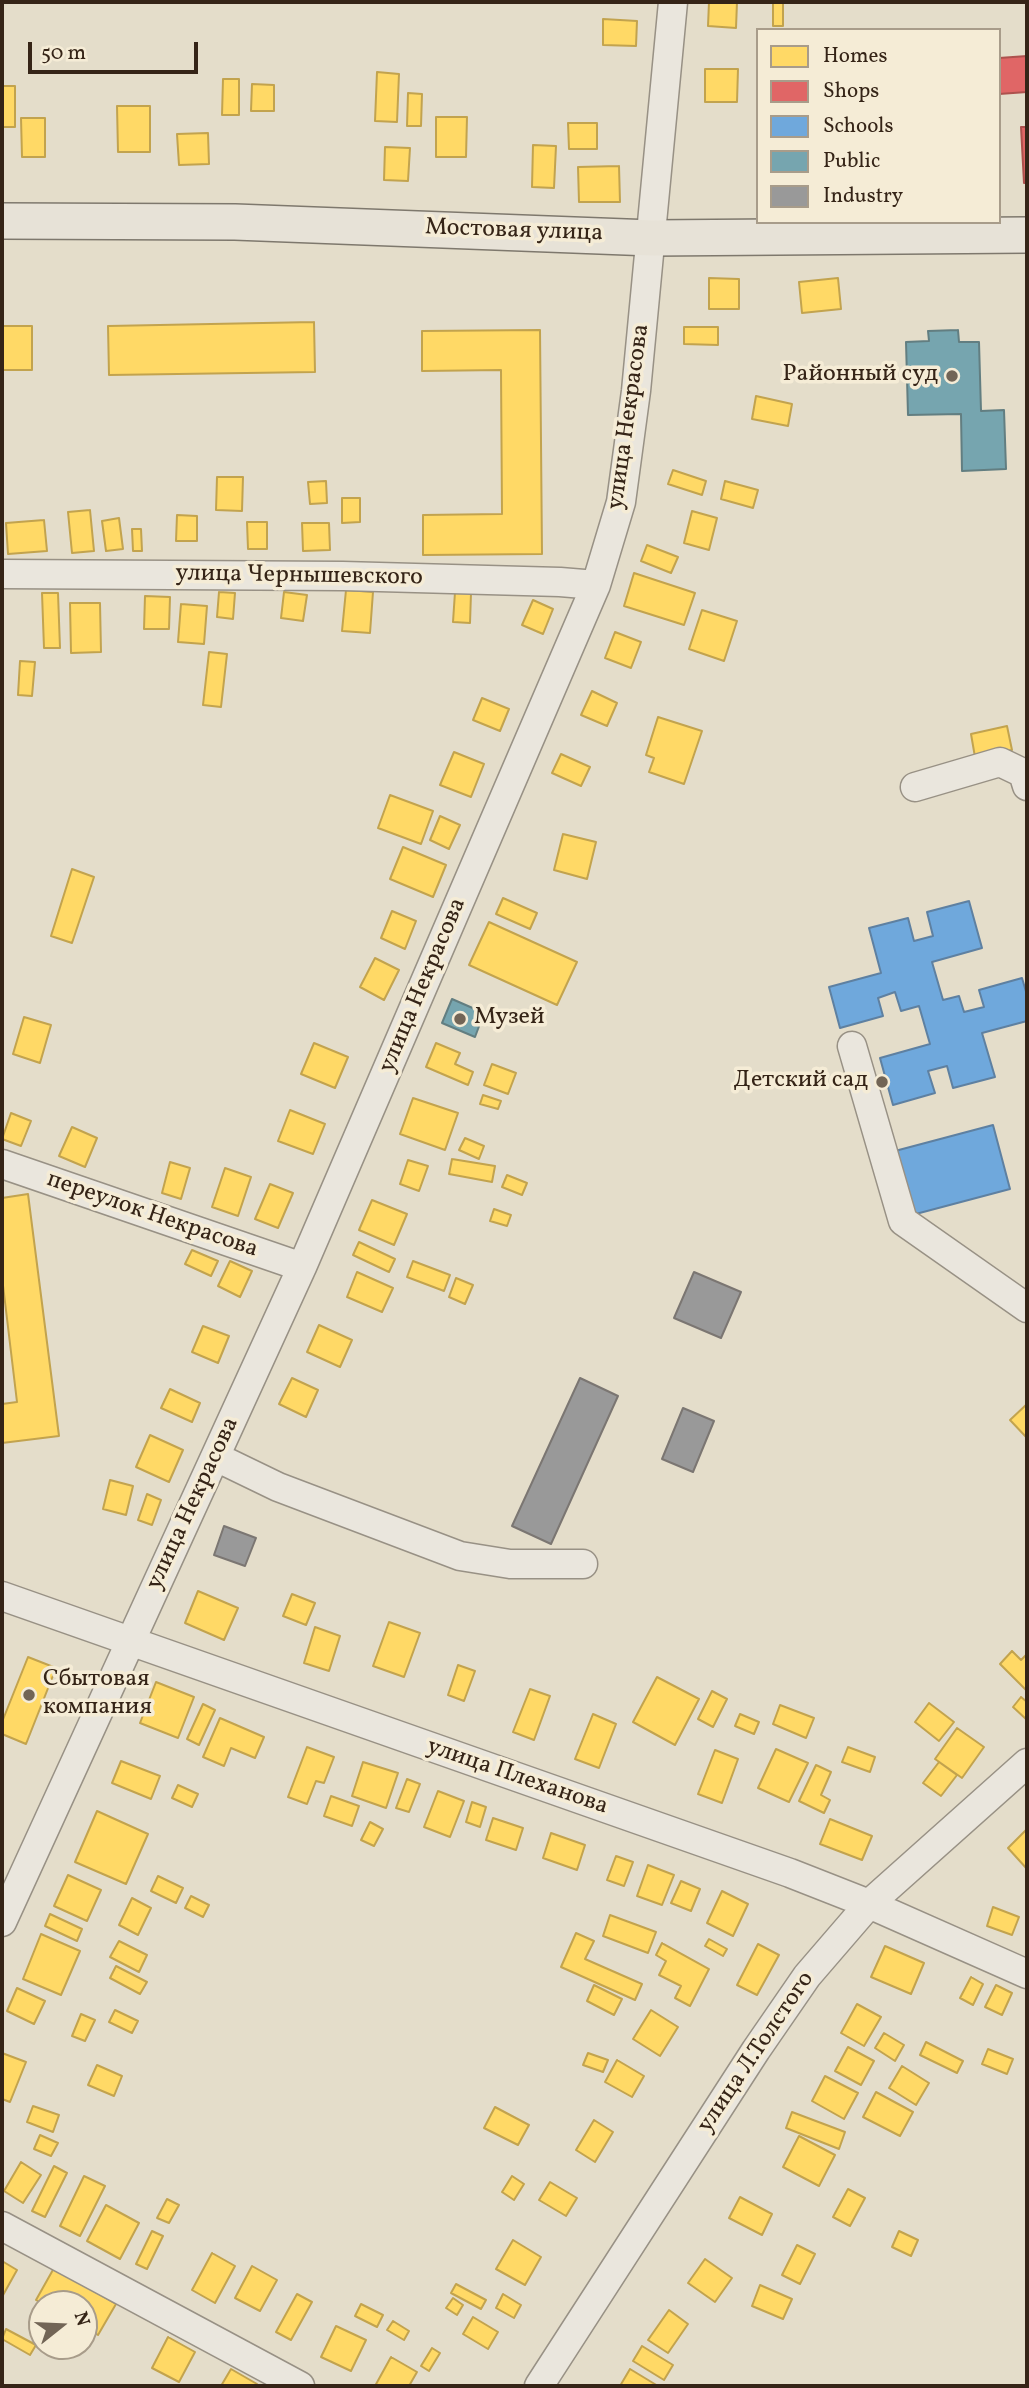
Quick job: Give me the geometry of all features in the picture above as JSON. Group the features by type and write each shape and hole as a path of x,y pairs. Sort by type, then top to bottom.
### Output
{"main road":[{"name":"Мостовая улица","path":"2,221 235,222 652,238 1027,235"}],"street":[{"name":"улица Некрасова","path":"2,1922 302,1268 596,585 621,502 636,391 673,2"},
{"name":"улица Чернышевского","path":"2,574 343,576 596,585"},
{"path":"915,787 1000,762 1023,773 1027,786"},
{"path":"852,1046 903,1222 1027,1308"},
{"name":"переулок Некрасова","path":"2,1164 302,1268"},
{"path":"216,1457 278,1487 460,1556 510,1564 583,1564"},
{"name":"улица Плеханова","path":"2,1596 790,1873 869,1904 1027,1974"},
{"name":"улица Л.Толстого","path":"539,2386 763,2039 807,1976 869,1904 1027,1763"},
{"path":"2,2226 300,2386"}],"building: Homes":[{"path":"709,2 737,2 736,28 708,26"},
{"path":"773,2 783,2 783,26 773,26"},
{"path":"603,19 637,21 636,46 603,45"},
{"path":"705,69 738,69 737,102 705,102"},
{"path":"377,72 399,74 397,122 375,121"},
{"path":"223,79 239,79 239,115 222,115"},
{"path":"252,84 274,85 274,111 251,111"},
{"path":"2,86 15,86 15,127 2,127"},
{"path":"408,93 422,94 421,126 407,126"},
{"path":"117,106 150,106 150,152 118,152"},
{"path":"436,117 467,117 466,157 436,157"},
{"path":"21,118 45,118 45,157 22,157"},
{"path":"568,123 597,123 597,149 569,149"},
{"path":"208,133 209,164 179,165 177,134"},
{"path":"533,145 556,146 554,188 532,187"},
{"path":"385,147 410,148 408,181 384,180"},
{"path":"619,166 620,202 579,202 578,167"},
{"path":"709,278 739,279 739,309 709,309"},
{"path":"838,278 841,309 802,313 799,282"},
{"path":"314,322 315,372 109,375 108,326"},
{"path":"2,326 32,326 32,370 2,370"},
{"path":"684,327 718,327 718,345 684,344"},
{"path":"540,330 542,554 423,555 423,515 502,514 501,370 422,371 422,331"},
{"path":"756,396 792,404 788,426 752,419"},
{"path":"673,470 706,481 702,495 668,484"},
{"path":"217,477 243,477 242,511 216,510"},
{"path":"326,481 327,503 310,504 308,482"},
{"path":"725,481 758,490 753,508 721,499"},
{"path":"342,498 360,498 360,522 342,523"},
{"path":"90,510 94,551 72,553 68,512"},
{"path":"692,511 717,518 709,550 684,543"},
{"path":"177,515 197,516 197,541 176,541"},
{"path":"119,518 123,549 106,551 102,521"},
{"path":"44,520 47,551 8,554 6,523"},
{"path":"247,522 267,522 267,549 248,549"},
{"path":"302,523 329,523 330,550 303,551"},
{"path":"132,529 141,529 142,551 133,551"},
{"path":"647,545 678,557 671,573 641,561"},
{"path":"634,573 695,593 684,625 624,606"},
{"path":"346,590 373,592 370,633 342,631"},
{"path":"219,592 235,593 233,619 217,617"},
{"path":"284,592 307,595 303,621 281,618"},
{"path":"455,592 471,593 470,623 453,622"},
{"path":"42,593 58,593 60,648 44,648"},
{"path":"145,596 170,597 169,629 144,629"},
{"path":"533,600 553,609 543,634 522,625"},
{"path":"70,603 100,603 101,652 71,653"},
{"path":"181,604 207,606 204,644 178,642"},
{"path":"702,610 737,621 724,661 689,649"},
{"path":"615,632 641,642 631,668 605,658"},
{"path":"209,652 227,654 221,707 203,705"},
{"path":"20,661 35,662 32,696 18,695"},
{"path":"592,691 617,703 607,726 581,715"},
{"path":"482,698 509,709 500,731 473,720"},
{"path":"658,717 702,731 684,784 649,772 654,758 646,755"},
{"path":"1007,726 1012,750 975,757 971,734"},
{"path":"454,752 484,764 471,797 440,785"},
{"path":"561,754 590,767 581,786 552,773"},
{"path":"390,795 433,811 421,844 378,828"},
{"path":"440,816 460,825 449,849 430,840"},
{"path":"563,834 596,842 587,879 554,870"},
{"path":"403,847 446,865 433,897 390,879"},
{"path":"72,869 94,877 72,943 51,936"},
{"path":"503,898 537,913 530,929 496,914"},
{"path":"392,911 416,921 405,949 381,938"},
{"path":"489,922 577,962 557,1005 469,965"},
{"path":"375,958 399,970 384,1000 360,987"},
{"path":"24,1017 51,1025 40,1063 13,1054"},
{"path":"314,1043 348,1057 335,1088 301,1074"},
{"path":"436,1043 460,1053 455,1064 473,1072 468,1085 426,1067"},
{"path":"492,1064 516,1073 508,1094 484,1085"},
{"path":"483,1095 501,1101 498,1109 480,1104"},
{"path":"413,1098 458,1113 445,1150 400,1134"},
{"path":"290,1110 325,1124 313,1154 278,1141"},
{"path":"11,1113 31,1121 21,1146 2,1139"},
{"path":"72,1127 97,1138 85,1167 59,1156"},
{"path":"465,1138 484,1146 479,1159 459,1150"},
{"path":"452,1159 495,1166 492,1182 449,1174"},
{"path":"408,1160 428,1166 419,1191 400,1184"},
{"path":"170,1162 190,1168 181,1199 162,1193"},
{"path":"225,1168 251,1177 238,1216 212,1207"},
{"path":"507,1175 527,1183 522,1195 502,1187"},
{"path":"270,1184 293,1193 278,1228 255,1219"},
{"path":"28,1194 59,1436 2,1443 2,1404 17,1402 2,1277 2,1198"},
{"path":"372,1200 407,1214 394,1245 359,1230"},
{"path":"494,1209 511,1215 507,1226 490,1221"},
{"path":"359,1242 395,1259 389,1272 353,1255"},
{"path":"192,1250 218,1261 211,1276 185,1264"},
{"path":"230,1261 252,1271 240,1297 218,1286"},
{"path":"413,1261 450,1275 444,1291 407,1277"},
{"path":"357,1272 393,1288 382,1312 347,1297"},
{"path":"456,1278 473,1285 465,1304 449,1297"},
{"path":"319,1325 352,1340 340,1367 307,1352"},
{"path":"203,1326 229,1336 218,1363 192,1352"},
{"path":"292,1378 318,1390 306,1417 279,1404"},
{"path":"170,1389 200,1403 192,1422 161,1408"},
{"path":"1027,1404 1027,1438 1010,1420"},
{"path":"150,1435 183,1450 169,1482 136,1467"},
{"path":"110,1480 133,1486 126,1515 103,1509"},
{"path":"147,1494 161,1500 152,1525 138,1520"},
{"path":"198,1591 238,1608 224,1640 185,1623"},
{"path":"292,1594 315,1603 306,1625 283,1616"},
{"path":"389,1622 420,1633 404,1677 373,1666"},
{"path":"315,1627 340,1636 329,1671 304,1663"},
{"path":"1012,1651 1021,1660 1027,1654 1027,1691 1000,1664"},
{"name":"Сбытовая компания","path":"28,1657 56,1668 26,1744 2,1734 2,1722"},
{"path":"458,1665 475,1671 464,1701 448,1695"},
{"path":"657,1677 699,1699 675,1745 633,1722"},
{"path":"156,1682 194,1697 178,1738 140,1723"},
{"path":"530,1689 550,1696 534,1740 513,1732"},
{"path":"712,1691 727,1699 713,1727 698,1719"},
{"path":"1021,1697 1027,1702 1027,1720 1013,1707"},
{"path":"929,1703 954,1722 939,1741 915,1722"},
{"path":"203,1704 215,1710 199,1745 187,1739"},
{"path":"780,1705 814,1718 806,1738 773,1724"},
{"path":"593,1714 616,1724 599,1768 575,1759"},
{"path":"740,1714 759,1722 754,1734 735,1726"},
{"path":"220,1718 264,1737 255,1758 231,1748 224,1766 203,1757"},
{"path":"957,1728 984,1747 962,1778 935,1759"},
{"path":"307,1747 334,1757 324,1783 316,1781 307,1804 288,1797"},
{"path":"848,1747 875,1757 870,1772 842,1762"},
{"path":"776,1749 808,1763 789,1802 758,1788"},
{"path":"715,1750 738,1759 722,1803 698,1794"},
{"path":"121,1761 160,1776 151,1799 112,1783"},
{"path":"363,1762 398,1773 386,1808 352,1796"},
{"path":"939,1762 957,1775 941,1796 923,1783"},
{"path":"816,1765 831,1772 821,1795 830,1800 824,1813 799,1801"},
{"path":"407,1779 420,1784 409,1812 396,1808"},
{"path":"178,1785 198,1794 192,1807 172,1798"},
{"path":"438,1791 464,1801 450,1837 424,1827"},
{"path":"331,1796 359,1806 352,1826 324,1816"},
{"path":"472,1802 486,1807 480,1827 466,1822"},
{"path":"97,1811 148,1834 126,1884 75,1862"},
{"path":"493,1818 523,1828 516,1850 486,1840"},
{"path":"830,1819 872,1836 862,1860 820,1844"},
{"path":"370,1822 383,1829 374,1846 361,1840"},
{"path":"1027,1829 1027,1869 1008,1848"},
{"path":"551,1833 585,1845 577,1870 543,1858"},
{"path":"616,1856 633,1862 624,1886 607,1880"},
{"path":"648,1865 674,1875 662,1905 637,1896"},
{"path":"68,1875 101,1890 87,1921 54,1906"},
{"path":"158,1876 183,1888 176,1903 151,1891"},
{"path":"681,1881 700,1889 691,1911 671,1903"},
{"path":"722,1891 748,1904 733,1936 707,1923"},
{"path":"191,1896 209,1905 203,1917 185,1908"},
{"path":"132,1898 151,1908 138,1935 119,1925"},
{"path":"993,1907 1019,1917 1012,1935 987,1926"},
{"path":"50,1914 82,1929 77,1941 45,1926"},
{"path":"610,1915 656,1932 648,1953 603,1936"},
{"path":"576,1933 594,1941 585,1959 642,1984 635,2000 561,1967"},
{"path":"41,1934 80,1951 61,1995 23,1979"},
{"path":"709,1939 727,1949 723,1956 705,1946"},
{"path":"119,1941 147,1955 139,1972 110,1957"},
{"path":"662,1943 709,1969 690,2006 675,1998 681,1986 659,1975 666,1961 656,1955"},
{"path":"758,1944 779,1955 757,1995 737,1985"},
{"path":"885,1946 924,1963 911,1994 871,1977"},
{"path":"116,1966 147,1982 140,1994 110,1978"},
{"path":"971,1977 983,1984 973,2005 960,1998"},
{"path":"594,1985 622,1999 614,2015 587,2001"},
{"path":"996,1985 1012,1993 1002,2015 985,2007"},
{"path":"17,1988 45,2001 34,2024 7,2011"},
{"path":"857,2004 881,2017 864,2046 841,2033"},
{"path":"115,2010 138,2021 132,2033 109,2022"},
{"path":"651,2010 678,2027 660,2056 633,2039"},
{"path":"81,2014 95,2020 85,2041 72,2036"},
{"path":"884,2033 904,2045 895,2061 875,2048"},
{"path":"926,2042 963,2061 957,2073 920,2055"},
{"path":"848,2047 874,2061 861,2085 835,2071"},
{"path":"988,2049 1013,2059 1007,2074 982,2064"},
{"path":"2,2053 26,2062 10,2102 2,2099"},
{"path":"588,2053 608,2060 603,2072 583,2065"},
{"path":"617,2060 644,2076 632,2097 605,2082"},
{"path":"97,2065 122,2076 114,2096 88,2085"},
{"path":"902,2066 929,2083 916,2105 889,2088"},
{"path":"825,2076 858,2093 844,2119 812,2101"},
{"path":"876,2092 913,2112 900,2136 863,2117"},
{"path":"33,2106 59,2115 53,2132 27,2122"},
{"path":"495,2107 529,2125 518,2145 484,2128"},
{"path":"792,2112 845,2132 839,2149 786,2128"},
{"path":"594,2120 613,2132 595,2162 576,2150"},
{"path":"40,2135 58,2143 51,2156 34,2149"},
{"path":"799,2136 835,2155 819,2186 783,2167"},
{"path":"21,2162 41,2175 23,2203 4,2191"},
{"path":"54,2166 67,2173 45,2217 32,2211"},
{"path":"84,2176 105,2186 80,2236 60,2226"},
{"path":"512,2176 524,2184 514,2200 502,2192"},
{"path":"550,2182 577,2198 566,2216 539,2200"},
{"path":"848,2189 865,2198 850,2226 833,2217"},
{"path":"740,2197 772,2214 762,2235 729,2218"},
{"path":"167,2199 179,2205 169,2223 157,2218"},
{"path":"106,2205 139,2223 120,2259 87,2241"},
{"path":"152,2231 163,2236 147,2269 136,2264"},
{"path":"899,2231 918,2240 911,2256 892,2247"},
{"path":"513,2240 541,2257 525,2285 496,2269"},
{"path":"797,2245 815,2254 800,2284 782,2275"},
{"path":"212,2253 235,2266 215,2303 192,2290"},
{"path":"705,2259 732,2278 715,2302 688,2283"},
{"path":"2,2261 17,2270 2,2297"},
{"path":"252,2266 277,2280 260,2311 235,2298"},
{"path":"54,2268 92,2290 42,2290"},
{"path":"456,2284 486,2300 481,2309 451,2293"},
{"path":"760,2285 792,2299 783,2319 752,2306"},
{"path":"98,2294 116,2304 98,2335"},
{"path":"297,2294 312,2302 291,2340 276,2332"},
{"path":"503,2294 521,2305 514,2318 496,2308"},
{"path":"453,2298 463,2305 457,2315 446,2308"},
{"path":"361,2304 383,2315 377,2327 355,2316"},
{"path":"669,2310 688,2324 668,2353 648,2340"},
{"path":"473,2317 498,2332 488,2349 463,2334"},
{"path":"393,2321 409,2331 404,2340 387,2330"},
{"path":"336,2326 366,2340 351,2371 321,2357"},
{"path":"6,2329 28,2341 28,2354 2,2339"},
{"path":"168,2337 195,2352 179,2382 152,2368"},
{"path":"642,2346 673,2365 664,2380 633,2361"},
{"path":"432,2348 440,2353 429,2371 421,2366"},
{"path":"391,2357 417,2372 409,2386 375,2386"},
{"path":"231,2369 257,2384 221,2386"},
{"path":"630,2369 658,2386 620,2386"}],"building: Shops":[{"path":"1027,56 1027,92 1001,94 1001,58"},
{"path":"1021,127 1027,127 1027,183 1024,183"}],"building: Schools":[{"path":"969,901 982,948 932,962 943,1000 959,996 964,1012 984,1007 979,990 1022,978 1027,995 1027,1021 982,1033 995,1077 953,1088 947,1066 928,1071 935,1093 893,1105 880,1058 930,1044 919,1006 901,1011 895,992 878,998 883,1016 840,1028 829,987 881,973 869,928 908,918 914,941 933,936 927,912"},
{"path":"993,1125 1010,1189 912,1215 895,1151"}],"building: Public":[{"path":"958,330 959,342 979,342 981,411 1004,410 1006,469 962,471 961,414 908,415 906,342 929,341 928,331"},
{"path":"452,999 484,1013 475,1037 442,1023"}],"building: Industry":[{"path":"694,1272 741,1292 721,1338 674,1318"},
{"path":"580,1378 618,1396 551,1544 512,1526"},
{"path":"683,1408 714,1421 693,1472 662,1459"},
{"path":"224,1526 256,1538 245,1566 214,1555"}],"place":[{"name":"Районный суд","path":"952,376"},
{"name":"Музей","path":"460,1019"},
{"name":"Детский сад","path":"882,1082"},
{"name":"Сбытовая компания","path":"29,1695"}]}
